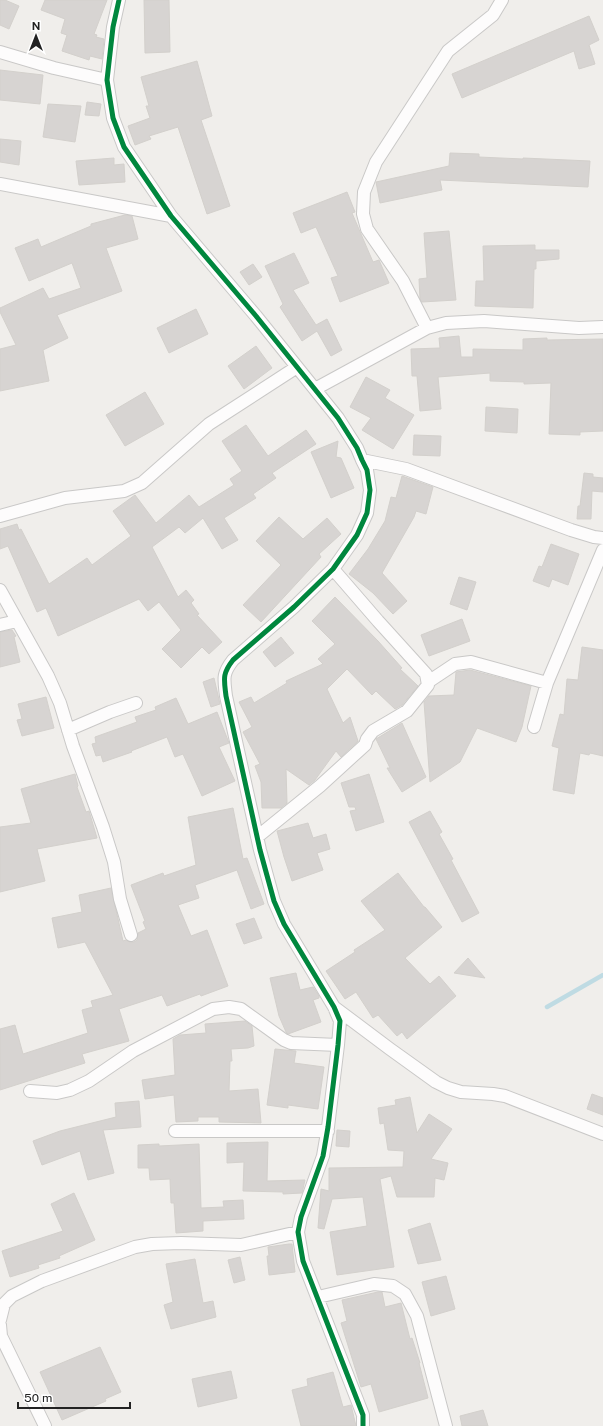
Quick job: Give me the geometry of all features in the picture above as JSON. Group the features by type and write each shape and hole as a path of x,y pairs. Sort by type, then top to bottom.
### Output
{"street":[{"path":"119,0 113,27 107,80 113,118 124,147 171,216 256,316 338,418 357,448 367,470 370,490 367,513 356,535 333,569 234,660 226,669 224,678 226,696 257,837 274,901 284,924 334,1007 340,1021 328,1131 322,1156 301,1217 298,1232 303,1261 364,1415 363,1426"},
{"path":"427,328 403,281 367,229 363,214 364,192 376,162 448,51 493,15 502,0"},
{"path":"0,52 54,68 107,80"},
{"path":"0,184 171,216"},
{"path":"315,389 427,328 446,323 484,321 579,328 603,327"},
{"path":"0,516 65,498 124,491 142,484 209,424 297,367"},
{"path":"362,460 406,469 571,530 594,537 603,538"},
{"path":"534,727 547,683 603,550"},
{"path":"257,837 320,786 365,746 367,739 373,731 407,711 428,685 426,674 333,569"},
{"path":"0,590 48,676 60,703 68,730 103,826 114,862 120,899 132,935"},
{"path":"0,625 17,621"},
{"path":"428,682 455,664 471,662 547,683"},
{"path":"68,730 110,712 136,703"},
{"path":"30,1090 57,1093 70,1090 89,1081 134,1051 213,1009 229,1007 241,1009 284,1040 290,1042 338,1045"},
{"path":"334,1007 390,1050 436,1082 448,1088 462,1092 505,1096 603,1134"},
{"path":"175,1131 328,1131"},
{"path":"0,1320 4,1304 12,1296 42,1281 135,1247 152,1244 181,1243 241,1245 298,1232"},
{"path":"318,1297 374,1284 393,1286 405,1294 417,1316 446,1426"},
{"path":"0,1325 1,1336 45,1426"}],"building":[{"path":"0,0 5,0 19,6 9,29 0,25"},
{"path":"45,0 107,0 94,34 97,35 96,37 104,39 102,59 90,56 89,60 62,51 67,35 61,33 65,19 41,10"},
{"path":"144,0 169,0 170,52 145,53"},
{"path":"589,16 599,40 589,45 595,64 579,69 574,51 462,98 452,74"},
{"path":"197,61 212,116 201,120 230,206 207,214 178,127 149,136 151,139 135,145 128,126 150,118 146,106 149,106 141,77"},
{"path":"0,70 43,75 40,104 0,100"},
{"path":"87,102 101,104 99,116 85,115"},
{"path":"48,104 81,106 75,142 43,137"},
{"path":"0,139 21,141 19,165 0,162"},
{"path":"450,153 479,154 479,157 590,161 588,187 440,180 442,190 380,203 376,182 449,166"},
{"path":"114,158 114,165 124,164 125,182 79,185 76,161"},
{"path":"347,192 355,212 352,213 373,262 379,260 389,283 340,302 331,278 338,276 316,227 301,233 293,213"},
{"path":"125,215 132,216 138,239 106,248 122,291 57,315 68,338 43,350 49,381 0,391 0,349 16,345 0,312 0,308 43,288 49,299 81,288 72,263 29,281 15,248 38,239 41,247 91,226 91,224"},
{"path":"449,231 456,300 422,302 420,299 419,279 427,278 424,233"},
{"path":"535,245 535,250 559,250 559,259 536,261 536,269 534,269 533,308 475,306 476,281 484,281 483,246"},
{"path":"294,253 309,283 293,290 316,325 327,319 342,350 331,356 317,331 302,341 280,307 283,304 265,266"},
{"path":"253,264 262,277 249,285 240,272"},
{"path":"196,309 208,334 169,353 157,328"},
{"path":"459,336 461,357 473,357 473,349 523,350 523,339 603,339 603,431 580,432 580,435 549,434 551,383 524,384 524,382 490,381 490,373 438,377 441,409 420,411 417,376 412,376 411,349 440,348 439,338"},
{"path":"256,346 272,368 244,389 228,366"},
{"path":"366,377 390,390 385,398 414,415 393,449 362,430 371,418 350,407"},
{"path":"145,392 164,424 125,446 106,415"},
{"path":"486,407 518,409 517,433 485,431"},
{"path":"246,425 268,456 306,430 316,444 272,473 276,478 253,494 256,498 224,518 238,540 222,549 203,518 185,533 179,527 152,547 178,597 186,590 194,600 191,603 199,614 197,615 222,642 209,654 202,647 181,668 162,649 181,630 159,602 148,611 139,599 58,636 46,608 37,612 8,546 0,549 0,529 17,524 49,584 87,558 92,565 131,536 113,511 135,495 156,523 189,495 199,507 234,485 230,479 242,471 222,441"},
{"path":"414,435 441,436 440,456 413,455"},
{"path":"338,441 336,457 341,458 354,488 331,498 311,452"},
{"path":"584,473 593,474 593,477 603,478 603,492 592,491 591,519 577,519 578,506 580,506"},
{"path":"402,476 433,487 426,514 416,511 382,573 407,601 393,614 373,593 349,574 368,549 385,521 391,497 396,498"},
{"path":"279,517 303,539 327,518 341,534 319,554 321,557 261,622 243,605 281,565 256,541"},
{"path":"551,544 579,554 568,585 552,579 549,587 533,581 539,566 542,567"},
{"path":"459,577 476,582 467,610 450,604"},
{"path":"335,597 378,641 402,668 400,669 418,686 402,705 395,709 376,691 372,695 347,669 327,689 343,723 350,717 358,741 341,757 336,751 315,780 309,785 286,769 287,803 281,808 262,808 261,782 255,766 260,764 243,732 252,727 239,702 251,697 254,703 287,683 286,681 323,664 318,659 335,644 312,621"},
{"path":"462,619 470,641 429,656 421,635"},
{"path":"12,630 16,636 14,637 20,662 0,667 0,632"},
{"path":"281,637 294,653 275,667 263,652"},
{"path":"582,647 603,650 603,756 590,753 589,755 580,753 574,794 553,790 559,748 552,746 560,714 564,715 567,679 578,680"},
{"path":"470,670 531,686 522,727 516,742 477,728 460,762 430,782 424,702 429,696 454,695 456,672"},
{"path":"214,678 220,704 211,707 203,682"},
{"path":"46,697 54,728 22,736 17,720 22,719 18,704"},
{"path":"176,698 188,724 217,712 229,743 219,747 235,781 202,796 183,754 175,757 167,737 131,751 132,752 103,762 101,755 96,756 92,744 96,743 95,737 137,722 135,717 156,710 155,707"},
{"path":"402,723 426,777 402,792 387,768 390,768 376,739"},
{"path":"75,774 77,787 86,812 89,811 97,838 37,849 45,881 0,892 0,827 31,823 21,789"},
{"path":"369,774 384,822 356,831 350,811 356,810 355,807 349,807 341,783"},
{"path":"233,808 243,859 247,858 264,904 251,909 237,870 195,885 199,898 178,905 191,936 207,930 228,986 167,1006 162,995 119,1009 129,1041 82,1054 85,1063 0,1090 0,1029 15,1025 23,1054 88,1033 82,1010 93,1007 91,1001 113,995 85,942 58,948 52,918 82,912 79,895 111,888 123,941 126,940 134,942 137,940 138,933 146,929 143,922 145,921 131,885 163,873 164,876 196,865 188,817"},
{"path":"430,811 442,832 439,834 453,859 451,860 479,913 462,922 409,822"},
{"path":"308,823 313,838 326,834 330,849 317,853 323,870 292,881 277,831"},
{"path":"398,873 424,907 442,927 405,958 430,984 439,976 456,996 407,1039 402,1032 397,1036 378,1015 373,1018 356,992 345,999 326,971 355,952 354,950 385,930 361,901"},
{"path":"254,918 262,938 244,944 236,924"},
{"path":"468,958 485,978 454,973"},
{"path":"296,973 300,990 313,987 319,996 319,998 313,1000 321,1022 288,1034 279,1016 270,978"},
{"path":"245,1021 252,1026 254,1046 248,1048 231,1049 232,1061 230,1061 229,1091 258,1089 261,1123 219,1122 219,1117 198,1117 198,1121 176,1122 174,1095 145,1099 142,1080 175,1075 173,1039 180,1035 206,1033 205,1024"},
{"path":"275,1049 296,1051 294,1063 324,1067 318,1109 288,1105 288,1108 267,1105"},
{"path":"592,1094 603,1098 603,1115 587,1109"},
{"path":"410,1097 417,1133 429,1114 452,1129 431,1159 448,1163 444,1180 435,1178 434,1197 397,1197 391,1176 380,1179 394,1267 337,1275 330,1232 367,1226 363,1197 332,1199 324,1229 318,1228 321,1189 329,1191 329,1168 403,1167 404,1151 388,1150 384,1123 380,1124 378,1108 396,1105 395,1100"},
{"path":"139,1101 141,1127 103,1130 114,1173 88,1180 80,1151 42,1165 33,1141 60,1131 116,1117 115,1103"},
{"path":"337,1130 350,1131 349,1147 336,1146"},
{"path":"268,1142 267,1181 305,1180 302,1193 283,1194 283,1192 243,1191 244,1162 227,1163 227,1143"},
{"path":"159,1144 159,1146 199,1144 201,1208 224,1207 223,1201 243,1200 244,1219 203,1221 203,1231 176,1233 174,1203 171,1203 170,1179 150,1180 149,1168 138,1168 138,1145"},
{"path":"74,1193 95,1240 59,1256 60,1258 38,1265 39,1268 10,1277 2,1251 63,1231 51,1204"},
{"path":"430,1223 441,1260 418,1264 408,1230"},
{"path":"292,1244 295,1272 269,1275 267,1256 269,1256 268,1247"},
{"path":"240,1257 245,1280 234,1283 228,1260"},
{"path":"195,1259 203,1303 213,1301 216,1317 171,1329 164,1305 173,1302 166,1264"},
{"path":"446,1276 455,1309 431,1316 422,1282"},
{"path":"382,1292 385,1307 401,1303 410,1339 412,1338 420,1363 428,1398 379,1412 371,1384 361,1387 341,1323 347,1321 342,1300"},
{"path":"100,1347 121,1392 105,1399 106,1401 62,1420 40,1372"},
{"path":"231,1371 237,1398 198,1407 192,1379"},
{"path":"333,1372 343,1407 351,1405 356,1426 301,1426 292,1390 308,1386 307,1379"},
{"path":"483,1410 488,1426 462,1426 460,1416"}],"waterway":[{"path":"547,1007 603,975"}],"cycle path":[{"path":"119,0 113,27 107,80 113,118 124,147 171,216 256,316 338,418 357,448 367,470 370,490 367,513 357,535 333,569 294,607 233,660 225,673 224,681 260,850 274,901 284,924 334,1007 340,1021 328,1127 323,1156 301,1217 298,1232 303,1261 363,1415 363,1426"}]}
